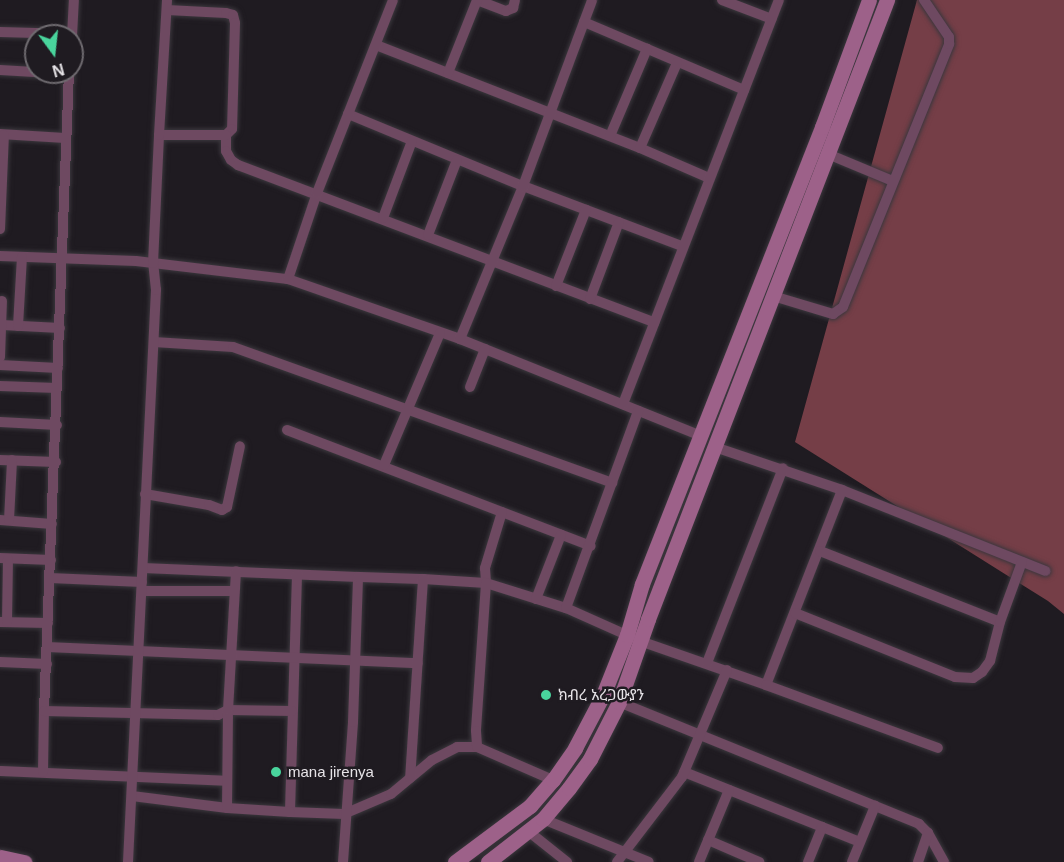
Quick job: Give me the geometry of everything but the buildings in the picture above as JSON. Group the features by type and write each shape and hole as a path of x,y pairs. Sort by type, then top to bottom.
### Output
{"main road":[{"path":"488,862 543,819 590,759 619,702 634,638 642,584 869,0"},
{"path":"455,862 530,806 553,780 575,748 634,638 716,447 887,0"},
{"path":"0,857 24,862"}],"street":[{"path":"73,24 74,0"},
{"path":"288,279 317,193 393,0"},
{"path":"448,73 477,0 506,11 513,8 515,0"},
{"path":"460,339 523,186 548,111 592,0"},
{"path":"722,0 772,19"},
{"path":"623,404 682,246 779,0"},
{"path":"773,296 827,313 839,312 949,44 945,29 924,0"},
{"path":"128,862 154,342 156,290 153,263 159,135 167,5 233,15 235,23 232,129 226,135 159,135"},
{"path":"584,22 744,90"},
{"path":"0,32 24,33"},
{"path":"376,45 548,111 710,178"},
{"path":"610,136 647,49"},
{"path":"640,148 677,63"},
{"path":"0,70 24,71"},
{"path":"43,772 68,84"},
{"path":"348,114 457,160 682,246"},
{"path":"0,229 2,135 65,138"},
{"path":"226,135 227,156 238,165 428,234 556,286 654,322"},
{"path":"383,218 412,141"},
{"path":"828,154 893,181"},
{"path":"428,234 457,160"},
{"path":"556,286 586,210"},
{"path":"590,299 618,222"},
{"path":"0,256 153,263 288,279 460,339 701,436"},
{"path":"18,326 22,257"},
{"path":"0,357 1,301 19,302"},
{"path":"2,325 60,328"},
{"path":"384,465 440,333"},
{"path":"154,342 233,347 612,483"},
{"path":"470,387 485,349"},
{"path":"0,365 58,368"},
{"path":"0,386 57,388"},
{"path":"566,608 591,546 638,411"},
{"path":"0,422 57,425"},
{"path":"287,430 384,465 591,546"},
{"path":"145,494 201,503 222,510 227,507 240,446"},
{"path":"716,447 842,490 1046,571"},
{"path":"0,460 56,462"},
{"path":"12,460 5,483 5,520 52,524"},
{"path":"707,663 783,468"},
{"path":"766,685 842,490"},
{"path":"477,747 485,568 502,512"},
{"path":"536,598 561,535"},
{"path":"820,551 999,622"},
{"path":"48,622 3,622 4,558 51,560"},
{"path":"795,613 963,679 973,678 982,672 990,660 999,622 1022,562"},
{"path":"143,568 486,583 566,608 634,638 728,670 938,748"},
{"path":"227,808 228,711 236,571"},
{"path":"290,812 297,575"},
{"path":"343,862 344,814 356,661 358,577"},
{"path":"50,578 142,587 234,591"},
{"path":"410,778 423,579"},
{"path":"47,647 231,653 418,663"},
{"path":"0,662 46,664"},
{"path":"617,862 684,772 728,670"},
{"path":"619,702 919,824 928,833 944,862"},
{"path":"44,711 218,716 228,711 292,711"},
{"path":"132,796 227,808 344,814 391,794 449,750 477,747 553,780"},
{"path":"0,771 226,781"},
{"path":"684,772 860,842"},
{"path":"699,862 729,790"},
{"path":"852,862 875,806"},
{"path":"543,819 649,862"},
{"path":"808,862 822,827"},
{"path":"528,831 567,862"},
{"path":"918,862 928,833"},
{"path":"708,840 759,862"}],"shaded area":[{"path":"917,0 1064,0 1064,614 1048,601 795,442"}],"place":[{"name":"ክብረ አረጋውያን","path":"546,695"},
{"name":"mana jirenya","path":"276,772"}]}
